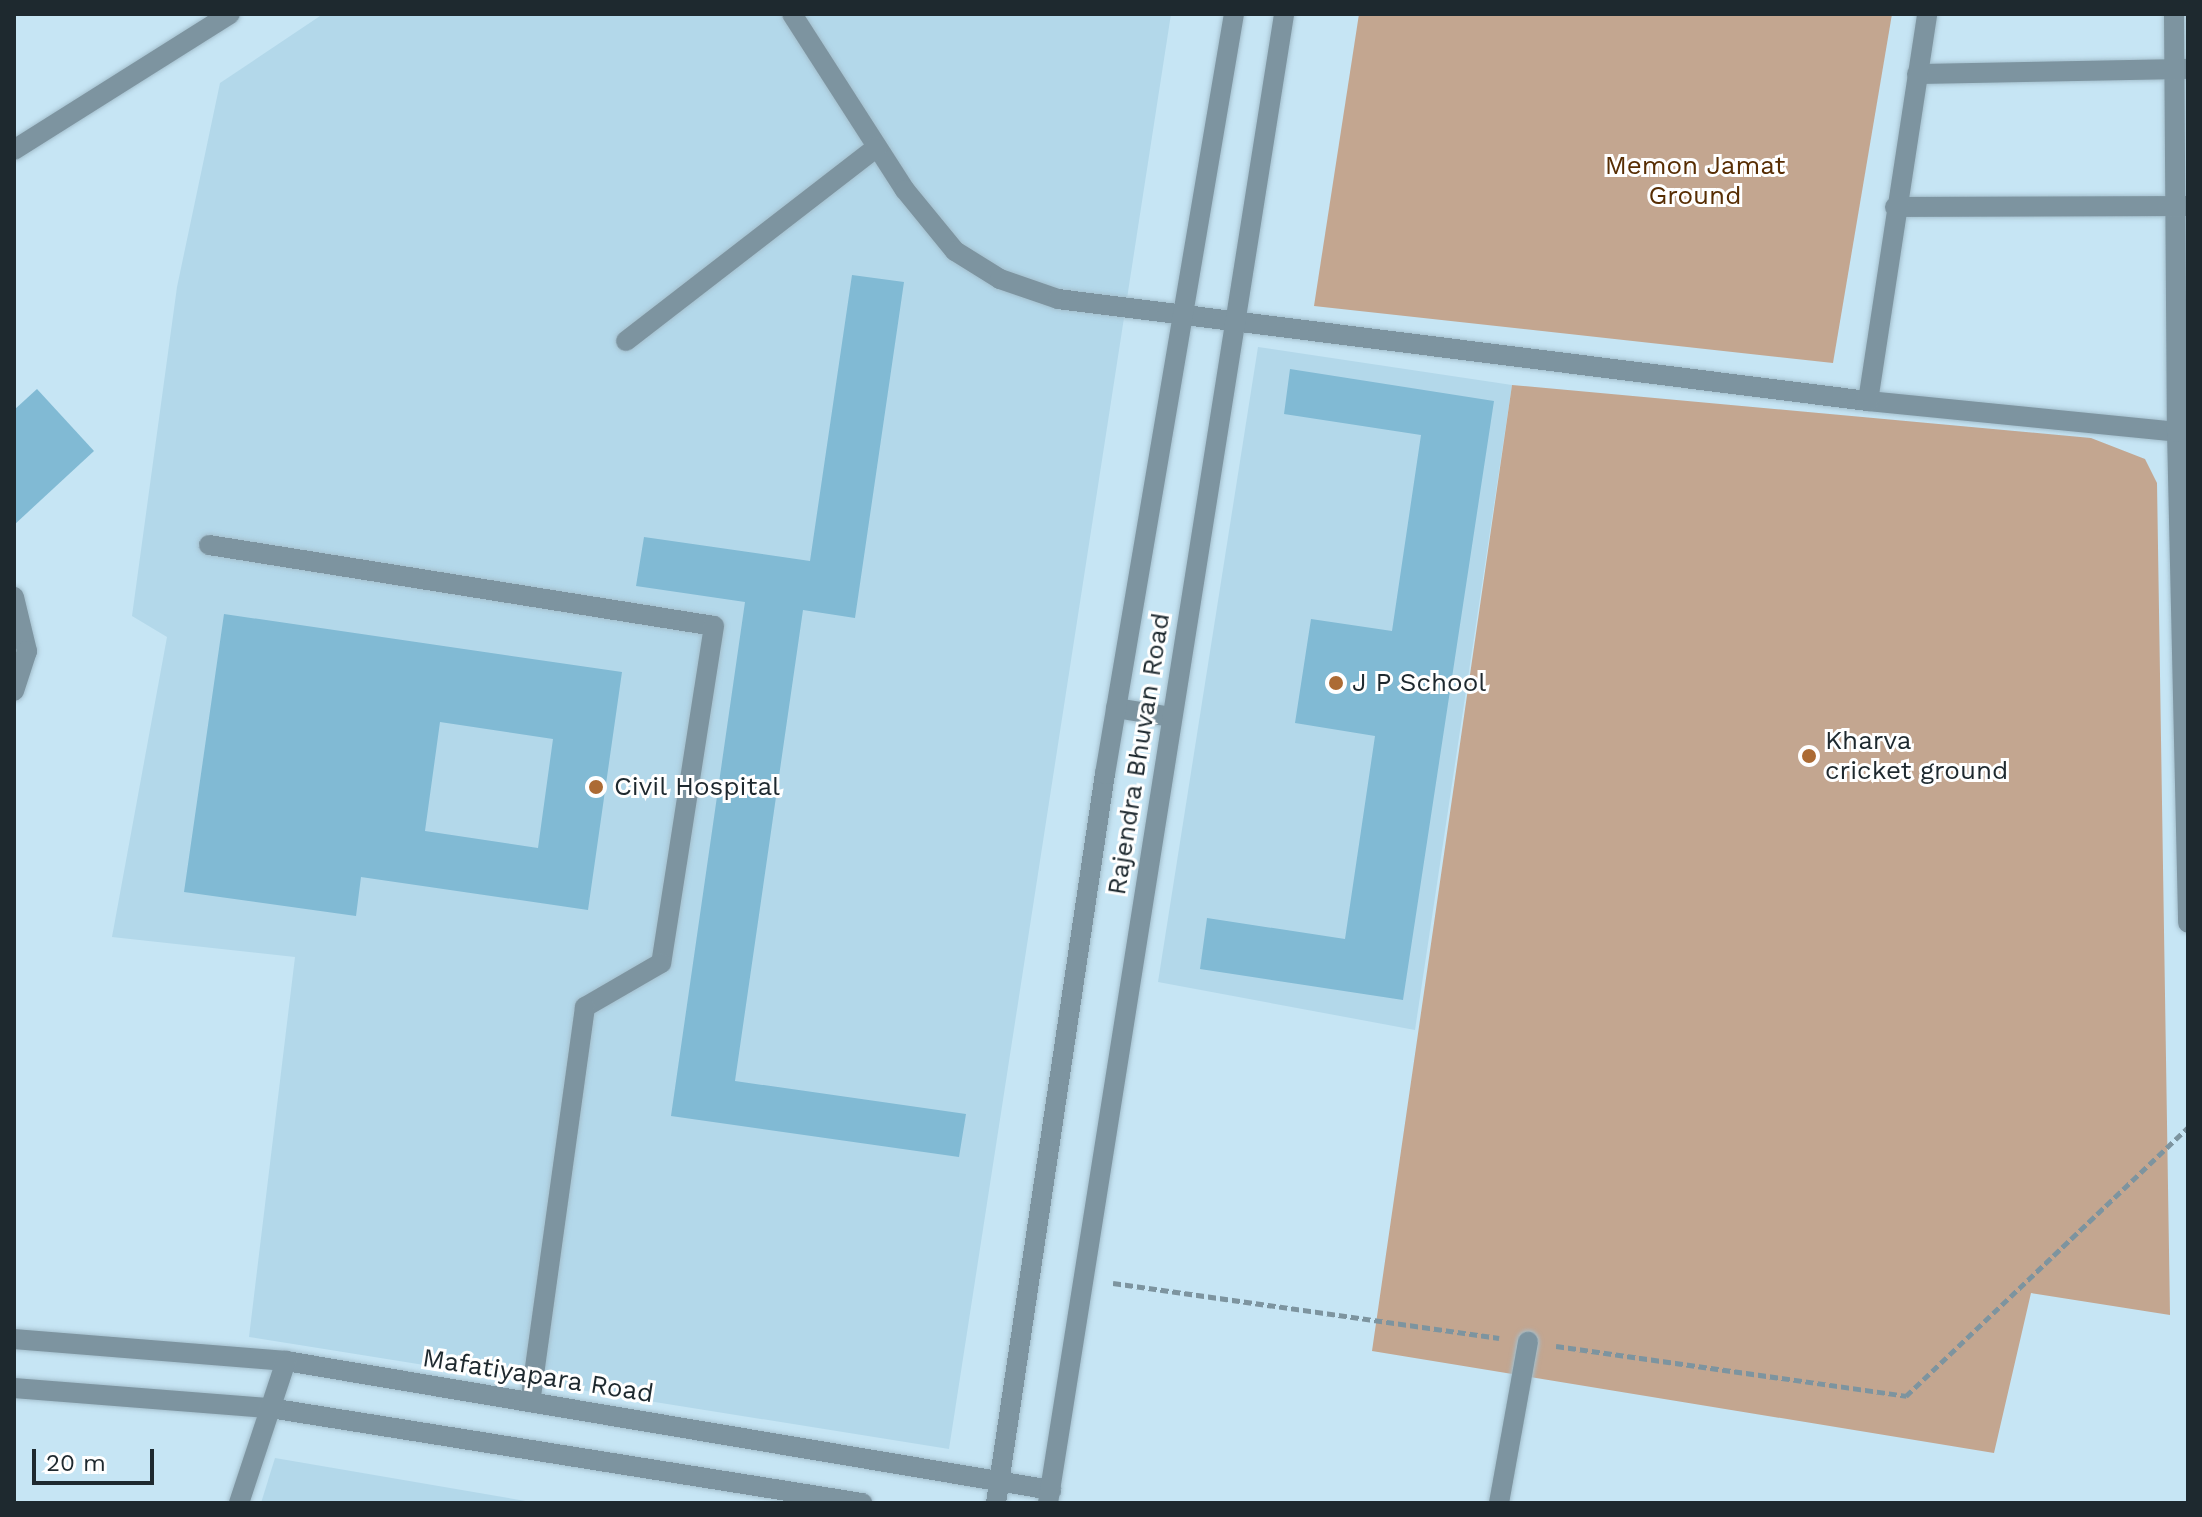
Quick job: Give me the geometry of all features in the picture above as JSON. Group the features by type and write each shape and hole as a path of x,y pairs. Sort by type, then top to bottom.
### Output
{"street":[{"path":"792,14 877,147 955,251 1000,279 1058,299 1868,401 2177,432"},
{"path":"996,1503 1116,708 1234,14"},
{"name":"Rajendra Bhuvan Road","path":"1050,1497 1080,1278 1284,14"},
{"path":"1868,401 1895,207 1927,14"},
{"path":"2174,14 2181,69 2182,206 2177,432 2188,923"},
{"path":"18,141 223,16"},
{"path":"1917,74 2181,69"},
{"path":"626,341 877,147"},
{"path":"1895,207 2182,206"},
{"path":"209,545 714,626 661,963 585,1007 530,1401"},
{"path":"14,597 20,656 14,691"},
{"path":"1116,708 1171,717"},
{"name":"Mafatiyapara Road","path":"14,1339 286,1361 1000,1481 1050,1497"},
{"path":"1501,1502 1528,1342"},
{"path":"239,1503 286,1361"},
{"path":"14,1388 270,1408 862,1503"}],"path":[{"path":"1080,1278 1906,1396 2188,1127"}],"shaded area":[{"name":"Civil Hospital","path":"323,14 1171,14 949,1449 249,1337 295,957 112,937 167,637 132,616 177,287 220,83"},
{"name":"J P School","path":"1258,347 1512,385 1415,1030 1158,982"},
{"path":"275,1458 537,1503 261,1503"}],"green space":[{"name":"Memon Jamat Ground","path":"1359,14 1892,14 1833,363 1314,306"},
{"name":"Kharva cricket ground","path":"1512,385 2091,438 2145,459 2157,483 2170,1315 2031,1293 1994,1453 1372,1351"}],"building":[{"path":"852,275 904,282 855,618 803,610 735,1081 966,1114 959,1157 671,1116 745,602 636,586 644,537 810,561"},
{"path":"1290,369 1494,401 1403,1000 1200,969 1207,918 1345,939 1375,736 1295,723 1311,619 1392,631 1421,435 1284,414"},
{"path":"37,389 94,451 14,525 14,410"},
{"path":"224,614 622,672 588,910 361,877 356,916 184,892","holes":["440,722 553,739 538,848 425,831"]}],"place":[{"name":"J P School","path":"1336,683"},
{"name":"Kharva cricket ground","path":"1809,756"},
{"name":"Civil Hospital","path":"596,787"}]}
